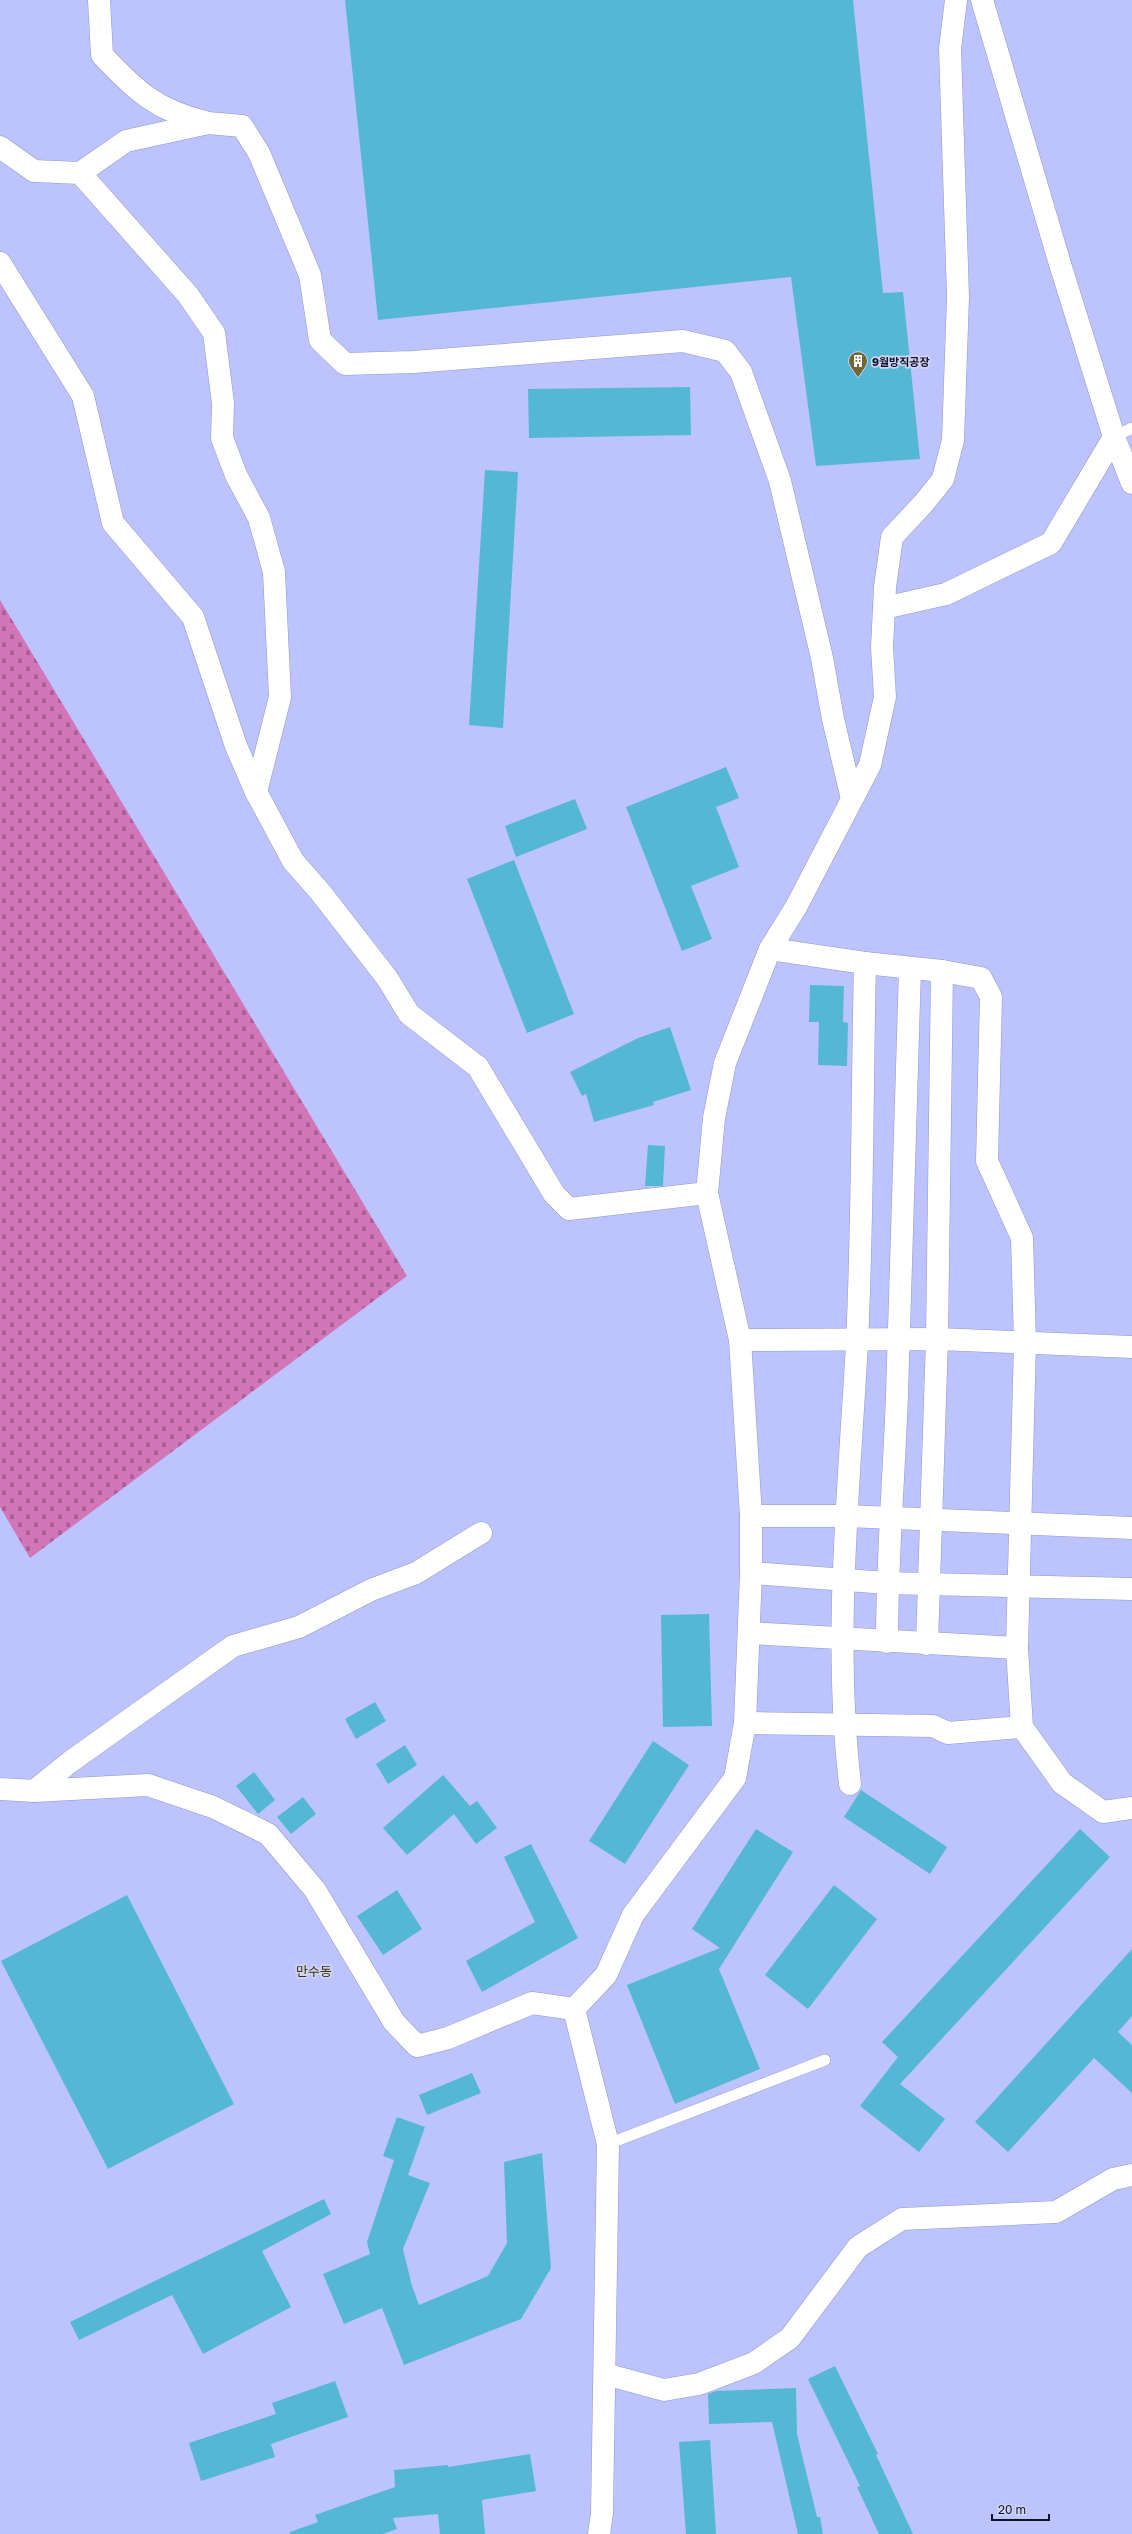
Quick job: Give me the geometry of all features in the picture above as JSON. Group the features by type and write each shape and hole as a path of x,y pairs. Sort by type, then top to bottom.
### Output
{"street":[{"path":"98,0 102,55 133,88 175,115 208,123 242,126 259,153 310,275 320,340 346,364 413,362 683,341 725,351 741,372 780,481 822,658 833,719 852,800"},
{"path":"574,2009 606,1975 633,1915 735,1778 745,1723 751,1573 751,1516 740,1340 707,1193 714,1118 725,1063 770,949 796,907 870,765 885,697 882,647 884,608 892,537 923,504 943,478 954,440 958,297 950,49 956,0"},
{"path":"982,0 1123,432 1132,483"},
{"path":"0,147 34,171 80,173 126,141 208,123"},
{"path":"80,173 188,295 214,333 223,403 222,438 236,475 259,518 274,572 280,697 256,792"},
{"path":"0,263 83,396 113,523 193,617 236,746 256,792 293,861 321,893 387,978 409,1014 478,1067 554,1194 569,1209 707,1193"},
{"path":"884,608 946,594 1051,543 1123,432"},
{"path":"770,949 910,969 942,971 981,978 991,997 987,1161 1022,1238 1025,1342 1022,1525 1017,1648 1022,1727 1062,1782 1104,1812 1132,1808"},
{"path":"850,1784 844,1725 842,1639 857,1340 865,963"},
{"path":"887,1642 887,1583 892,1518 899,1339 910,969"},
{"path":"927,1644 937,1339 942,971"},
{"path":"740,1340 937,1339 1132,1347"},
{"path":"751,1516 847,1516 1022,1525 1132,1528"},
{"path":"34,1791 70,1762 233,1646 299,1627 371,1590 416,1573 481,1532"},
{"path":"751,1573 887,1583 930,1582 1132,1589"},
{"path":"749,1633 887,1642 1017,1648"},
{"path":"745,1723 934,1726 948,1733 1022,1727"},
{"path":"0,1789 34,1791 148,1785 213,1807 268,1834 315,1890 394,2022 417,2046 448,2038 532,2003 574,2009"},
{"path":"574,2009 608,2144 602,2513 599,2534"},
{"path":"604,2374 664,2390 698,2384 754,2363 790,2338 858,2247 902,2219 1056,2212 1113,2179 1132,2175"}],"lane":[{"path":"608,2144 825,2060"}],"green space":[{"path":"0,600 407,1276 30,1558 0,1507"}],"building":[{"path":"345,0 853,0 883,293 903,292 920,459 816,466 791,277 378,320"},
{"path":"690,387 691,435 529,438 528,389"},
{"path":"485,470 518,472 503,728 469,725"},
{"path":"726,767 739,798 716,807 739,867 691,886 712,939 682,951 626,807"},
{"path":"575,799 587,829 516,857 505,826"},
{"path":"514,860 574,1014 527,1033 467,879"},
{"path":"810,985 844,986 843,1022 848,1023 847,1066 818,1065 819,1022 809,1022"},
{"path":"670,1027 691,1090 653,1102 654,1105 594,1122 586,1094 582,1096 570,1072 638,1038"},
{"path":"648,1145 665,1146 663,1186 645,1186"},
{"path":"709,1614 712,1726 663,1727 661,1615"},
{"path":"375,1702 386,1721 356,1739 345,1719"},
{"path":"653,1741 689,1765 625,1864 589,1841"},
{"path":"405,1745 417,1765 388,1784 376,1764"},
{"path":"254,1772 275,1800 258,1814 236,1786"},
{"path":"443,1775 470,1806 477,1801 497,1828 476,1844 454,1814 407,1855 383,1828"},
{"path":"861,1790 947,1847 930,1874 844,1817"},
{"path":"303,1797 316,1814 291,1834 277,1817"},
{"path":"756,1829 793,1852 719,1969 760,2069 675,2104 627,1985 720,1948 692,1929"},
{"path":"1080,1829 1110,1857 900,2084 945,2119 919,2152 860,2106 898,2057 882,2042"},
{"path":"531,1844 578,1938 482,1992 466,1961 535,1922 504,1857"},
{"path":"834,1885 877,1919 808,2009 765,1975"},
{"path":"397,1890 422,1929 383,1955 357,1916"},
{"path":"127,1895 234,2104 108,2169 1,1961"},
{"path":"1132,1949 1132,2016 1118,2032 1132,2045 1132,2093 1094,2058 1008,2152 975,2122"},
{"path":"472,2073 481,2093 427,2115 419,2095"},
{"path":"397,2117 425,2127 408,2175 430,2183 403,2249 412,2286 419,2305 488,2276 507,2243 504,2162 542,2153 551,2268 521,2319 404,2365 382,2308 344,2324 323,2274 370,2254 367,2242 394,2160 383,2156"},
{"path":"324,2199 331,2214 262,2251 291,2307 203,2354 172,2295 79,2340 70,2322"},
{"path":"835,2366 878,2454 876,2455 913,2534 879,2534 857,2487 860,2486 808,2379"},
{"path":"335,2381 348,2417 271,2444 275,2457 201,2481 189,2443 276,2414 272,2403"},
{"path":"796,2388 797,2434 817,2517 820,2517 823,2534 798,2534 772,2422 709,2424 708,2394 716,2391"},
{"path":"710,2440 716,2534 686,2534 679,2442"},
{"path":"530,2454 536,2491 482,2500 485,2534 440,2534 438,2514 393,2518 397,2529 383,2534 290,2534 290,2532 318,2522 315,2515 395,2487 394,2470 448,2465 448,2467"}],"place":[{"name":"9월방직공장","path":"858,378"}],"district":[{"name":"만수동","path":"314,1971"}]}
